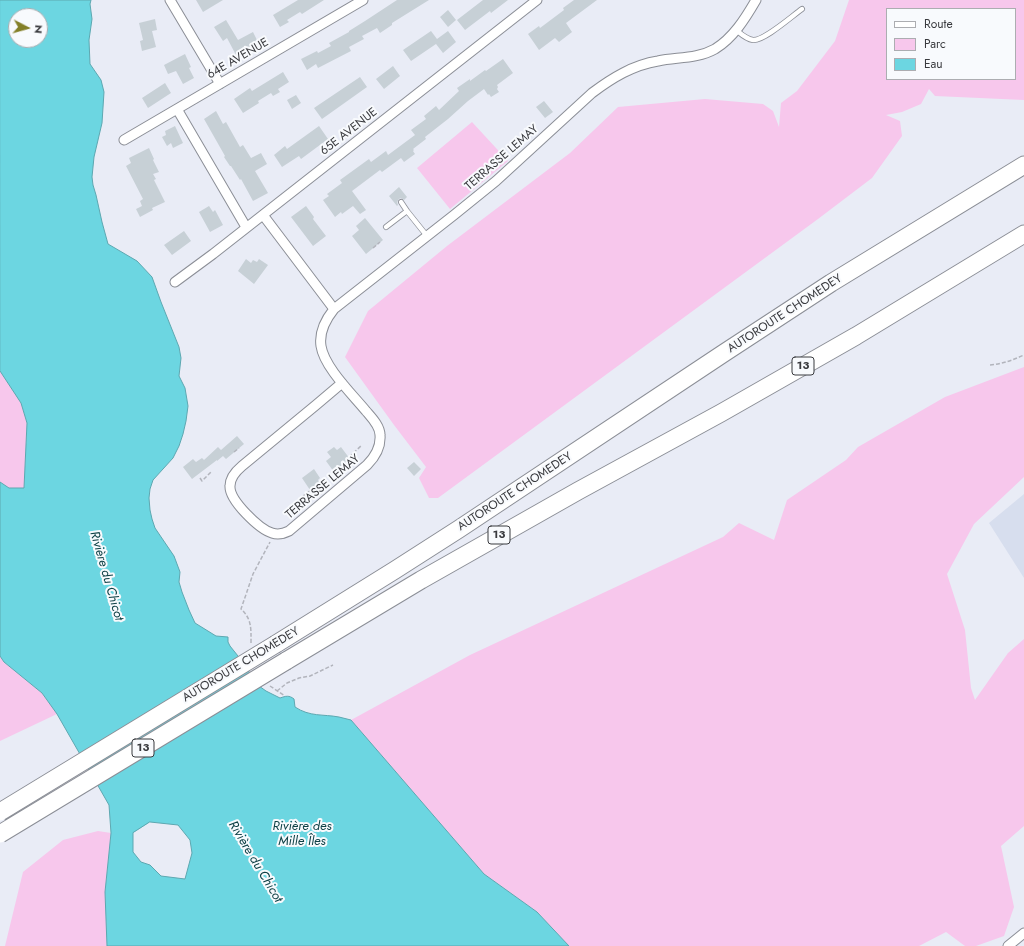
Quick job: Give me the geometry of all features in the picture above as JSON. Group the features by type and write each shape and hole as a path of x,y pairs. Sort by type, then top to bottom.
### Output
{"highway":[{"name":"AUTOROUTE CHOMEDEY","path":"0,812 382,579 831,283 1024,165"},
{"name":"AUTOROUTE CHOMEDEY","path":"0,834 421,580 856,336 1024,234"}],"street":[{"path":"170,0 220,84"},
{"name":"64E AVENUE","path":"124,140 363,0"},
{"name":"65E AVENUE","path":"175,282 263,215 537,0"},
{"name":"TERRASSE LEMAY","path":"342,383 242,466 232,478 230,488 233,496 241,507 255,521 270,533 283,534 290,531 367,465 376,455 380,441 379,429 376,423 342,383 328,363 322,351 321,336 323,329 334,309 496,181 592,93 625,71 644,64 705,53 722,44 736,30 756,0"},
{"path":"177,109 246,228"},
{"path":"263,215 334,309"},
{"path":"1008,946 1024,933"}],"lane":[{"path":"736,30 748,38 758,40 802,9"},
{"path":"401,202 428,236"},
{"path":"386,227 407,211"}],"path":[{"path":"373,248 380,242"},
{"path":"990,365 1007,362 1024,355"},
{"path":"349,457 362,445"},
{"path":"234,452 239,448"},
{"path":"200,478 202,481 210,472"},
{"path":"303,496 315,487"},
{"path":"241,609 253,574 270,540"},
{"path":"277,691 287,683 299,678 310,676 333,665"}],"shaded area":[{"path":"1024,494 1024,578 989,523"}],"green space":[{"path":"849,0 1024,0 1024,100 935,96 929,89 921,104 902,112 886,115 900,121 902,136 872,178 438,498 429,498 419,478 426,467 345,357 368,311 447,246 570,153 618,107 705,99 763,104 773,111 779,127 781,103 797,91 835,41"},
{"path":"472,122 508,161 450,209 417,168"},
{"path":"1024,367 1024,477 974,524 947,574 965,630 971,688 975,700 1008,653 1024,639 1024,826 1001,846 1014,907 1004,936 976,946 965,946 946,932 919,946 569,946 537,912 484,874 351,720 470,655 723,537 739,523 774,540 787,500 846,460 858,447 945,397"},
{"path":"0,371 21,403 27,423 24,489 9,488 0,482"},
{"path":"0,656 4,662 42,693 57,714 0,741"},
{"path":"98,831 111,833 105,892 107,946 5,946 23,872 63,840"}],"water":[{"name":"Rivière des Mille Îles","path":"0,0 91,0 90,4 92,19 89,40 90,64 101,80 104,92 102,123 94,157 92,177 102,222 108,244 137,261 152,277 179,347 181,358 179,376 185,388 188,406 186,421 179,446 173,458 153,480 149,498 150,510 155,528 174,556 180,572 179,582 182,592 195,623 216,636 228,637 230,646 259,686 266,691 280,698 287,696 291,697 294,699 295,707 306,712 351,720 484,874 537,912 569,946 107,946 105,892 111,833 109,805 57,714 42,693 4,662 0,656 0,482 9,488 24,488 27,423 21,403 0,371","holes":["150,822 178,825 190,840 192,853 185,879 161,876 150,865 141,862 133,852 133,833"]}],"building":[{"path":"196,0 223,0 203,12"},
{"path":"298,0 324,0 302,14 300,12 287,20 289,22 280,27 273,15"},
{"path":"397,0 429,0 392,23 392,25 380,33 377,28 362,36 364,39 349,47 351,51 318,68 316,64 307,70 301,59 317,51 318,53 331,46 329,43 349,32"},
{"path":"483,0 508,0 491,13 490,11 465,30 457,20"},
{"path":"574,0 597,0 566,23 572,32 559,42 555,38 539,50 528,34 539,26 540,28 564,10 563,8"},
{"path":"448,10 456,20 448,27 440,17"},
{"path":"155,19 157,30 152,31 156,47 142,51 140,41 143,40 139,23"},
{"path":"226,20 238,40 253,32 258,42 236,55 227,38 223,41 214,27"},
{"path":"431,31 437,39 448,31 456,42 443,53 436,44 411,61 403,50"},
{"path":"185,54 194,78 183,84 176,71 168,74 164,65"},
{"path":"503,59 513,73 497,85 499,92 491,97 484,89 425,137 426,139 413,149 415,154 404,162 401,158 382,172 380,170 352,191 366,210 360,214 353,206 335,217 323,200 329,196 327,194 342,183 340,180 369,159 371,162 386,151 388,155 415,135 411,130 426,119 424,116 436,106 439,110 459,91 457,88"},
{"path":"393,66 400,76 384,89 376,79"},
{"path":"283,72 289,82 278,89 280,92 273,96 271,93 243,113 234,99 250,88 252,91"},
{"path":"360,77 367,87 322,119 314,108"},
{"path":"165,83 171,93 148,108 142,98"},
{"path":"296,95 301,103 292,109 287,100"},
{"path":"544,101 553,112 545,118 536,107"},
{"path":"216,111 223,124 226,122 240,147 243,145 251,158 261,153 267,164 255,171 268,193 253,201 241,179 240,180 224,157 225,156 204,119"},
{"path":"175,126 183,143 173,148 171,143 167,146 162,137 166,135 165,131"},
{"path":"319,126 328,139 301,159 299,156 282,167 274,155 285,146 287,149"},
{"path":"149,148 159,172 153,174 156,179 154,180 165,202 152,208 153,210 140,217 136,209 142,206 140,201 143,199 126,166 131,163 129,158"},
{"path":"399,187 407,197 404,200 401,198 399,199 397,206 389,196"},
{"path":"209,206 213,212 215,210 223,225 210,232 199,212"},
{"path":"306,206 314,217 313,219 326,236 313,246 291,217"},
{"path":"365,218 383,240 366,254 352,236 359,230 356,226"},
{"path":"184,231 191,241 172,255 164,245"},
{"path":"246,259 251,263 253,260 257,262 259,259 268,265 254,284 238,271"},
{"path":"237,436 244,444 226,459 223,456 192,479 183,467 193,459 196,462 202,458 204,460 218,447 221,450"},
{"path":"334,447 337,450 341,447 350,459 334,472 326,461 331,457 327,452"},
{"path":"414,462 421,469 414,476 407,468"},
{"path":"314,469 320,478 318,480 320,483 310,490 302,478"}],"water label":[{"name":"Rivière du Chicot","path":"106,576"},
{"name":"Rivière du Chicot","path":"255,862"}]}
